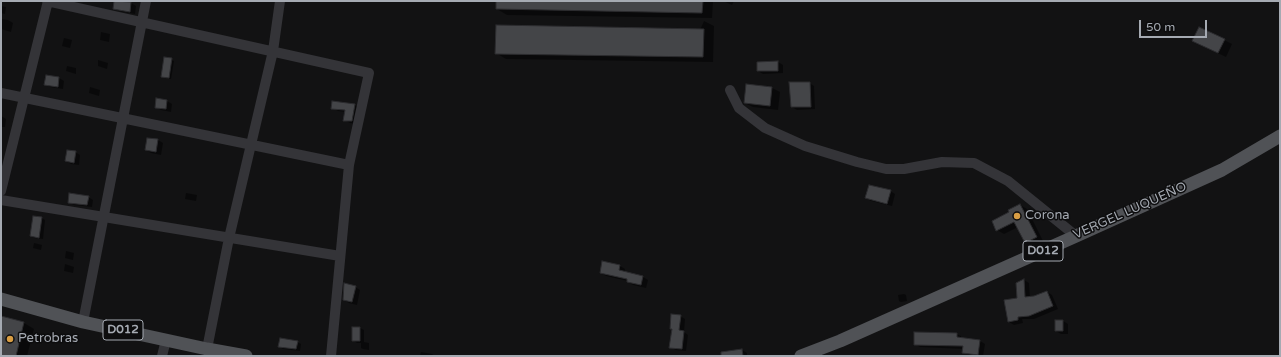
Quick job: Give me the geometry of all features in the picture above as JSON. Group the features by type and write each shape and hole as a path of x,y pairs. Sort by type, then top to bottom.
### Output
{"main road":[{"name":"VERGEL LUQUEÑO","path":"801,356 840,341 1222,170 1280,136"},
{"name":"D012","path":"1,299 83,322 246,356"}],"lane":[{"path":"1,191 48,1 368,73 349,165 331,356"},
{"path":"83,322 146,1"},
{"path":"208,349 230,238 273,51 280,1"},
{"path":"730,90 739,108 765,128 806,146 857,162 886,169 904,169 942,162 974,163 1008,181 1076,236"},
{"path":"1,93 349,165"},
{"path":"1,200 340,256"},
{"path":"162,356 166,340"}],"building":[{"path":"114,1 131,2 130,12 113,9"},
{"path":"496,1 703,1 702,13 496,9"},
{"path":"496,25 704,29 703,57 495,54"},
{"path":"1199,27 1225,39 1218,53 1192,41"},
{"path":"164,57 172,58 169,78 161,77"},
{"path":"778,61 778,71 757,71 757,62"},
{"path":"46,75 59,77 58,87 44,85"},
{"path":"789,82 810,82 811,107 791,107"},
{"path":"746,84 772,87 770,106 744,103"},
{"path":"156,98 167,100 166,109 155,108"},
{"path":"332,101 355,104 352,121 343,121 345,110 331,109"},
{"path":"147,138 158,139 156,152 145,150"},
{"path":"67,150 76,151 74,163 65,161"},
{"path":"869,185 891,190 887,204 865,198"},
{"path":"69,193 89,196 87,205 68,203"},
{"path":"1020,204 1037,237 1025,243 1014,222 996,231 992,221"},
{"path":"33,216 42,217 39,238 30,236"},
{"path":"602,261 620,265 619,270 643,276 641,285 627,282 627,279 600,273"},
{"path":"1024,279 1025,297 1034,296 1047,291 1053,306 1029,316 1018,317 1018,320 1008,322 1004,300 1017,298 1016,283"},
{"path":"344,283 356,286 352,302 343,300"},
{"path":"671,314 681,315 679,330 684,331 682,349 669,348 672,329 670,329"},
{"name":"Petrobras","path":"1,316 24,322 16,356 1,356"},
{"path":"1055,320 1063,320 1063,331 1055,331"},
{"path":"352,327 360,327 360,341 352,341"},
{"path":"914,332 957,333 957,337 980,340 978,355 962,353 963,346 914,345"},
{"path":"280,338 298,341 296,349 278,347"},
{"path":"742,349 743,356 721,356 721,352"}],"place":[{"name":"Corona","path":"1017,216"},
{"name":"Petrobras","path":"10,339"}]}
